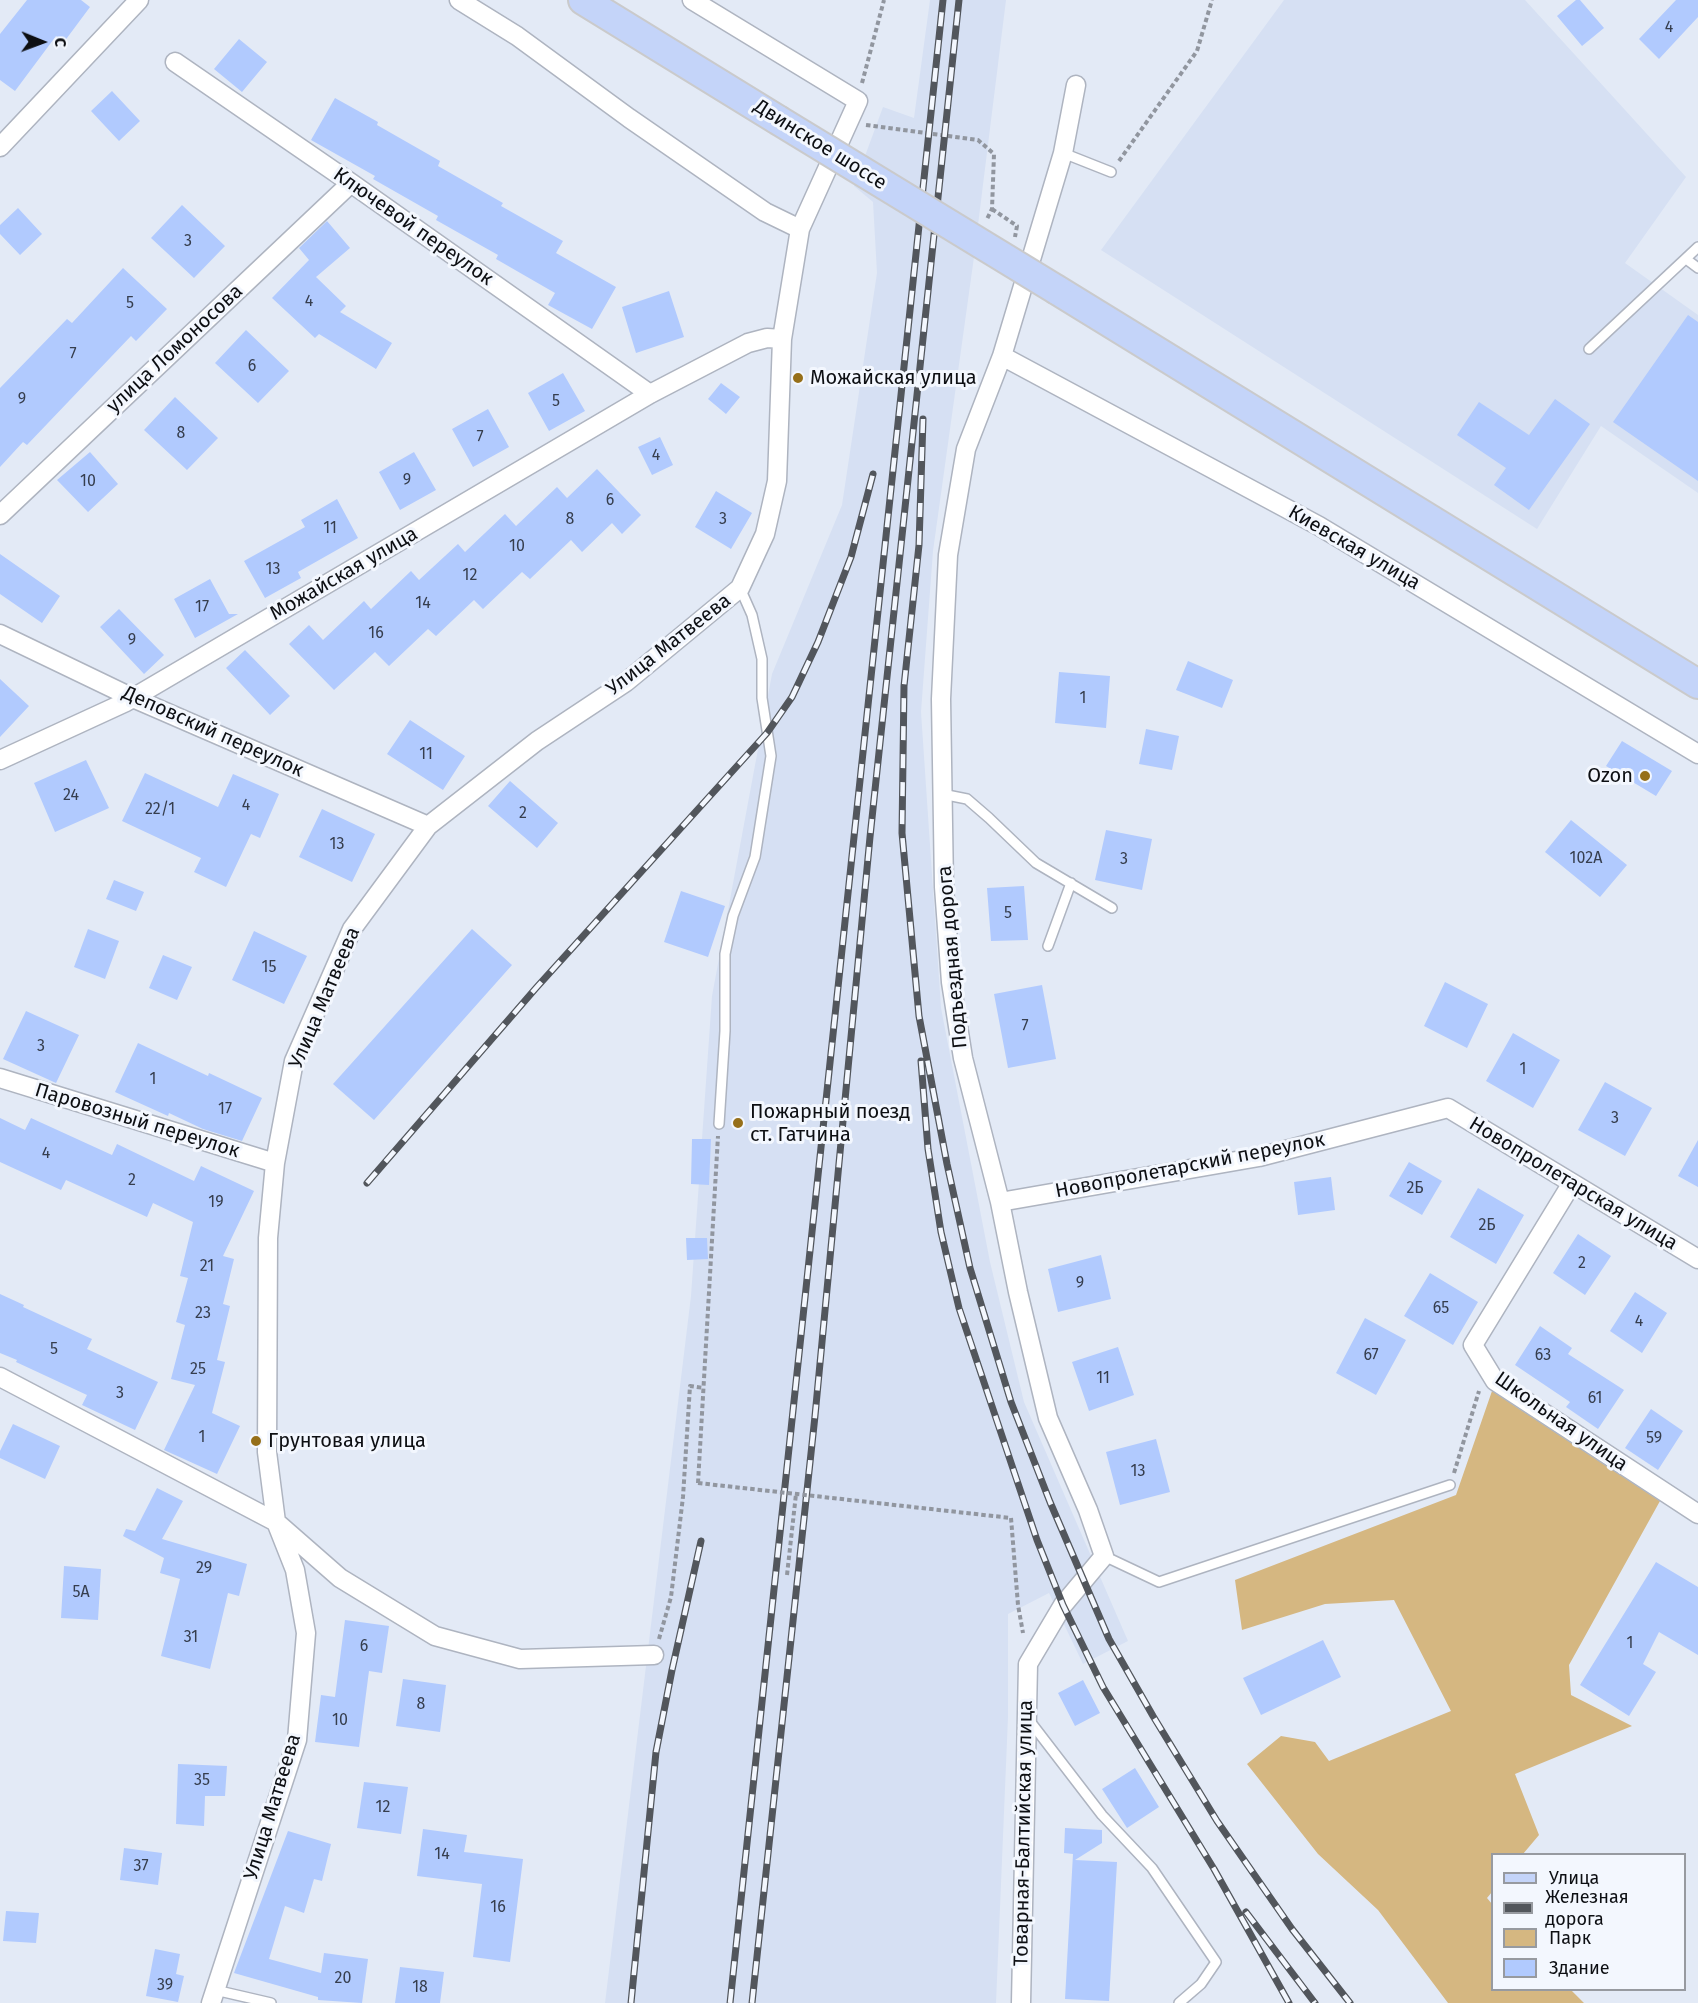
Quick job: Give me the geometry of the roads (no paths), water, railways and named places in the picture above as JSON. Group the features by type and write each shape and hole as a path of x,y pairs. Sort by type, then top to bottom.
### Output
{"main road":[{"name":"Двинское шоссе","path":"584,0 1698,684"}],"street":[{"path":"0,147 139,0"},
{"path":"459,0 517,36 629,118 765,212 800,229"},
{"name":"Улица Матвеева","path":"213,1996 297,1740 306,1633 295,1570 276,1522 267,1452 268,1238 275,1163 294,1061 352,929 428,826 537,741 626,682 740,588 765,534 777,482 782,339 800,229 858,101 692,0"},
{"name":"Ключевой переулок","path":"175,62 650,394"},
{"name":"Подъездная дорога","path":"1076,85 1063,153 1002,356 966,449 948,555 941,699 942,794 944,887 951,982 963,1058 1000,1202 1018,1292 1048,1418 1088,1510 1104,1556"},
{"name":"улица Ломоносова","path":"0,515 351,183"},
{"name":"Можайская улица","path":"0,760 133,698 650,394 748,343 767,338 782,339"},
{"name":"Киевская улица","path":"1002,356 1319,526 1698,754"},
{"name":"Деповский переулок","path":"0,634 133,698 428,826"},
{"name":"Паровозный переулок","path":"0,1078 275,1163"},
{"name":"Новопролетарский переулок","path":"1000,1202 1259,1156 1448,1108"},
{"name":"Новопролетарская улица","path":"1448,1108 1698,1259"},
{"name":"Школьная улица","path":"1572,1183 1473,1346 1495,1381 1698,1514"},
{"path":"0,1377 276,1522 340,1578 435,1636 520,1659 654,1655"},
{"name":"Товарная-Балтийская улица","path":"1021,2003 1028,1664 1064,1605 1104,1556"}],"lane":[{"path":"1063,153 1111,172"},
{"path":"1589,349 1698,247"},
{"path":"1686,259 1698,268"},
{"path":"719,1124 725,1031 725,954 733,916 755,856 771,756 762,698 762,659 752,615 740,588"},
{"path":"942,794 967,800 1036,863 1113,908"},
{"path":"1048,946 1071,884"},
{"path":"1104,1556 1159,1582 1450,1485"},
{"path":"1027,1718 1102,1815 1152,1868 1216,1962 1201,1983 1179,2003"},
{"path":"213,1996 271,2003"}],"railway":[{"path":"730,2003 943,0"},
{"path":"752,2003 815,1416 870,837 959,0"},
{"path":"923,419 919,545 904,686 902,833 919,1016 947,1164 970,1268 1011,1402 1050,1502 1109,1639 1217,1821 1292,1929 1350,2003"},
{"path":"367,1183 536,988 767,733 792,697 818,642 851,557 873,474"},
{"path":"921,1061 928,1149 941,1232 959,1308 1037,1540 1063,1605 1103,1687 1214,1869 1289,2003"},
{"path":"631,2003 656,1752 701,1541"},
{"path":"1246,1912 1315,2003"}],"place":[{"name":"Можайская улица","path":"798,378"},
{"name":"Ozon","path":"1645,776"},
{"name":"Пожарный поезд ст. Гатчина","path":"738,1123"},
{"name":"Грунтовая улица","path":"256,1441"}]}
